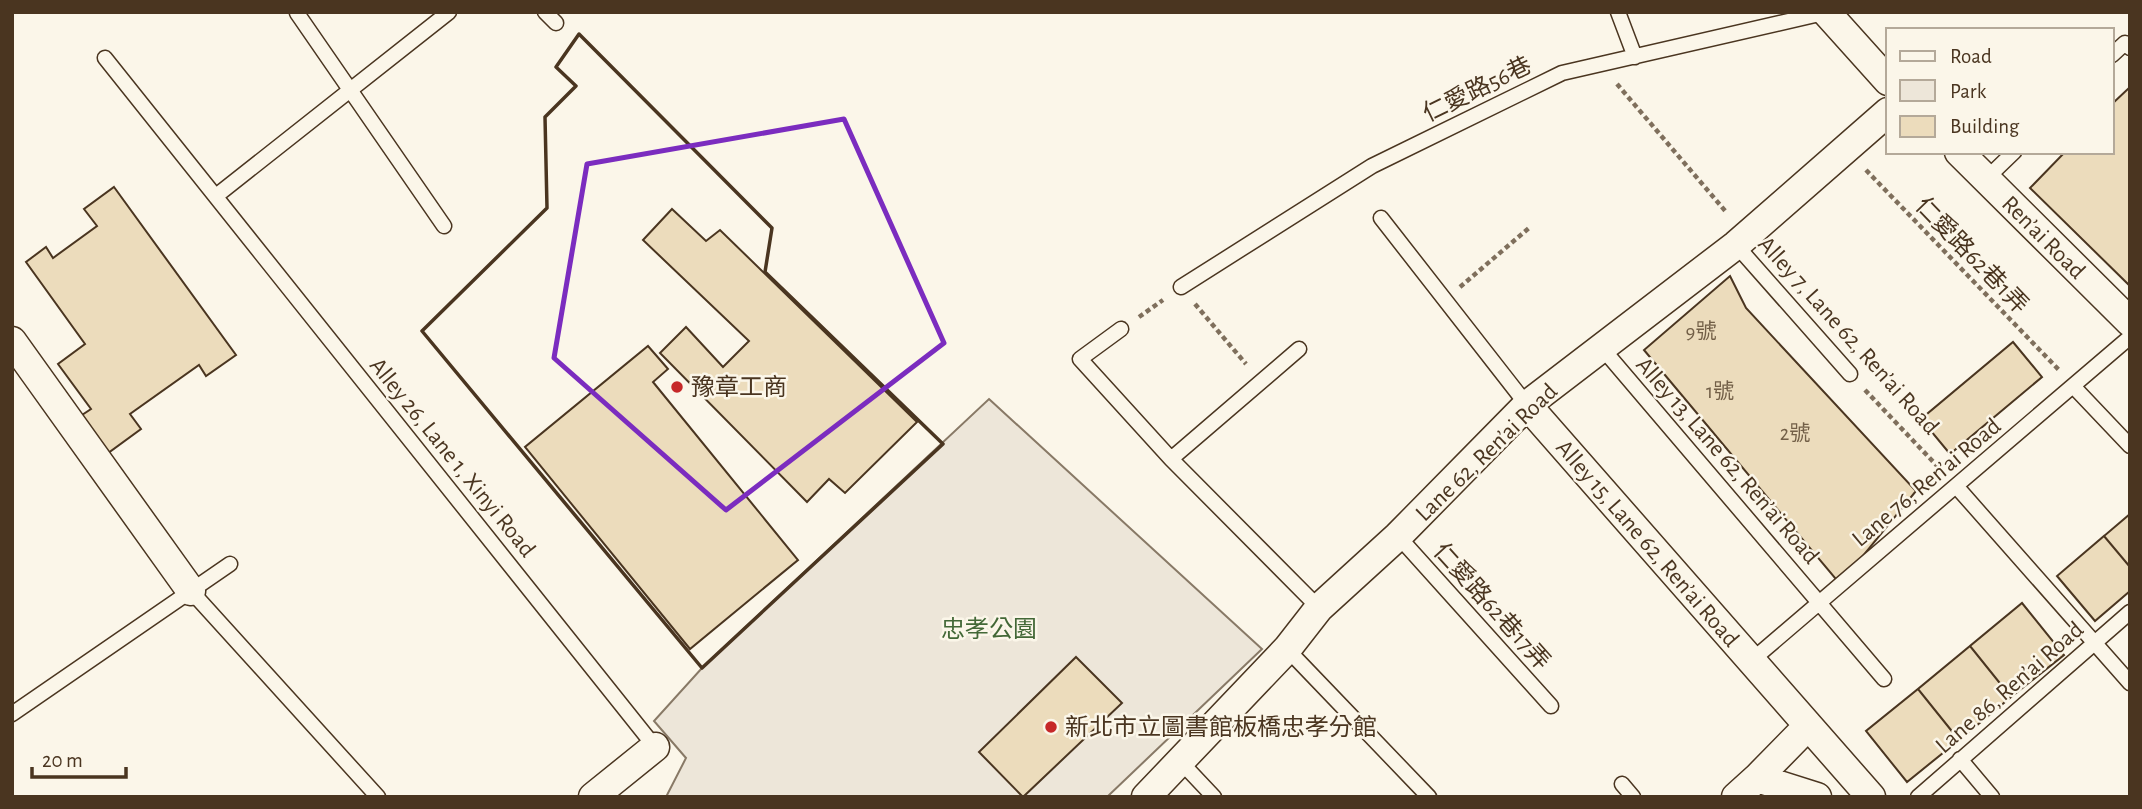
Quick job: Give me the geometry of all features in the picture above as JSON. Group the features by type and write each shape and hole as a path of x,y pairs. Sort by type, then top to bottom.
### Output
{"street":[{"path":"1827,13 1886,79"},
{"name":"Lane 62, Ren’ai Road","path":"1146,797 1287,649 1319,608 1398,536 1527,405 1742,241 1886,113"},
{"name":"Ren’ai Road","path":"1961,154 2130,322"},
{"path":"12,341 191,591"},
{"name":"Alley 15, Lane 62, Ren’ai Road","path":"1527,405 1871,797"},
{"path":"1736,797 1808,726"},
{"path":"604,794 655,747"},
{"path":"1757,778 1817,797"}],"lane":[{"path":"216,196 449,12"},
{"path":"1618,12 1634,57"},
{"path":"296,13 444,226"},
{"name":"仁愛路56巷","path":"1181,287 1372,166 1562,73 1827,13"},
{"path":"2114,53 2124,43 2130,48"},
{"name":"Alley 26, Lane 1, Xinyi Road","path":"105,58 655,747"},
{"path":"1986,179 2012,154"},
{"name":"Alley 15, Lane 62, Ren’ai Road","path":"1381,218 1527,405"},
{"name":"Alley 7, Lane 62, Ren’ai Road","path":"1742,241 1850,374"},
{"path":"1121,329 1080,359 1171,459 1319,608"},
{"name":"Lane 76, Ren’ai Road","path":"1751,661 2130,337"},
{"name":"Alley 13, Lane 62, Ren’ai Road","path":"1602,348 1884,679"},
{"path":"1171,459 1299,349"},
{"path":"2073,386 2130,446"},
{"path":"1956,486 2130,682"},
{"name":"仁愛路62巷17弄","path":"1398,536 1551,706"},
{"path":"12,714 230,564"},
{"path":"191,591 378,797"},
{"name":"Lane 86, Ren’ai Road","path":"1918,797 2130,612"},
{"path":"1287,649 1429,797"},
{"path":"1960,759 1992,797"},
{"path":"1179,760 1214,797"},
{"path":"1622,785 1633,797"}],"path":[{"path":"1601,65 1742,241"},
{"name":"仁愛路62巷1弄","path":"1846,149 2073,386"},
{"path":"1444,300 1529,228"},
{"path":"1121,329 1181,287 1261,381"},
{"name":"Alley 7, Lane 62, Ren’ai Road","path":"1850,374 1956,486"}],"highlighted area":[{"path":"844,119 944,343 726,510 554,358 587,164"}],"green space":[{"name":"忠孝公園","path":"989,399 1262,649 1107,797 666,797 686,758 654,721 702,668"}],"building":[{"path":"2130,87 2130,286 2030,188 2063,154 2114,154 2114,102"},
{"path":"114,187 236,355 206,376 199,365 130,414 141,429 104,456 76,419 91,409 58,364 85,344 26,262 46,247 53,258 97,226 84,209"},
{"path":"672,209 706,241 720,230 917,422 845,493 829,479 807,502 660,353 686,327 723,367 749,341 643,240"},
{"path":"1730,276 1746,308 1916,491 1840,584 1644,350"},
{"path":"2013,342 2042,377 1950,454 1921,419"},
{"path":"648,346 668,369 653,382 798,560 690,649 525,447"},
{"path":"2130,514 2130,567 2104,536"},
{"path":"2104,536 2130,567 2130,591 2095,621 2057,576"},
{"path":"2022,603 2064,655 2011,697 1970,646"},
{"path":"1970,646 2011,697 1959,740 1918,689"},
{"name":"新北市立圖書館板橋忠孝分館","path":"1076,657 1122,703 1023,797 979,752"},
{"path":"1918,689 1959,740 1907,782 1866,731"}],"wall":[{"path":"579,34 772,228 765,272 943,444 702,668 422,331 547,208 545,117 576,86 556,67 579,34"}],"place":[{"name":"豫章工商","path":"677,387"},
{"name":"新北市立圖書館板橋忠孝分館","path":"1051,727"}]}
